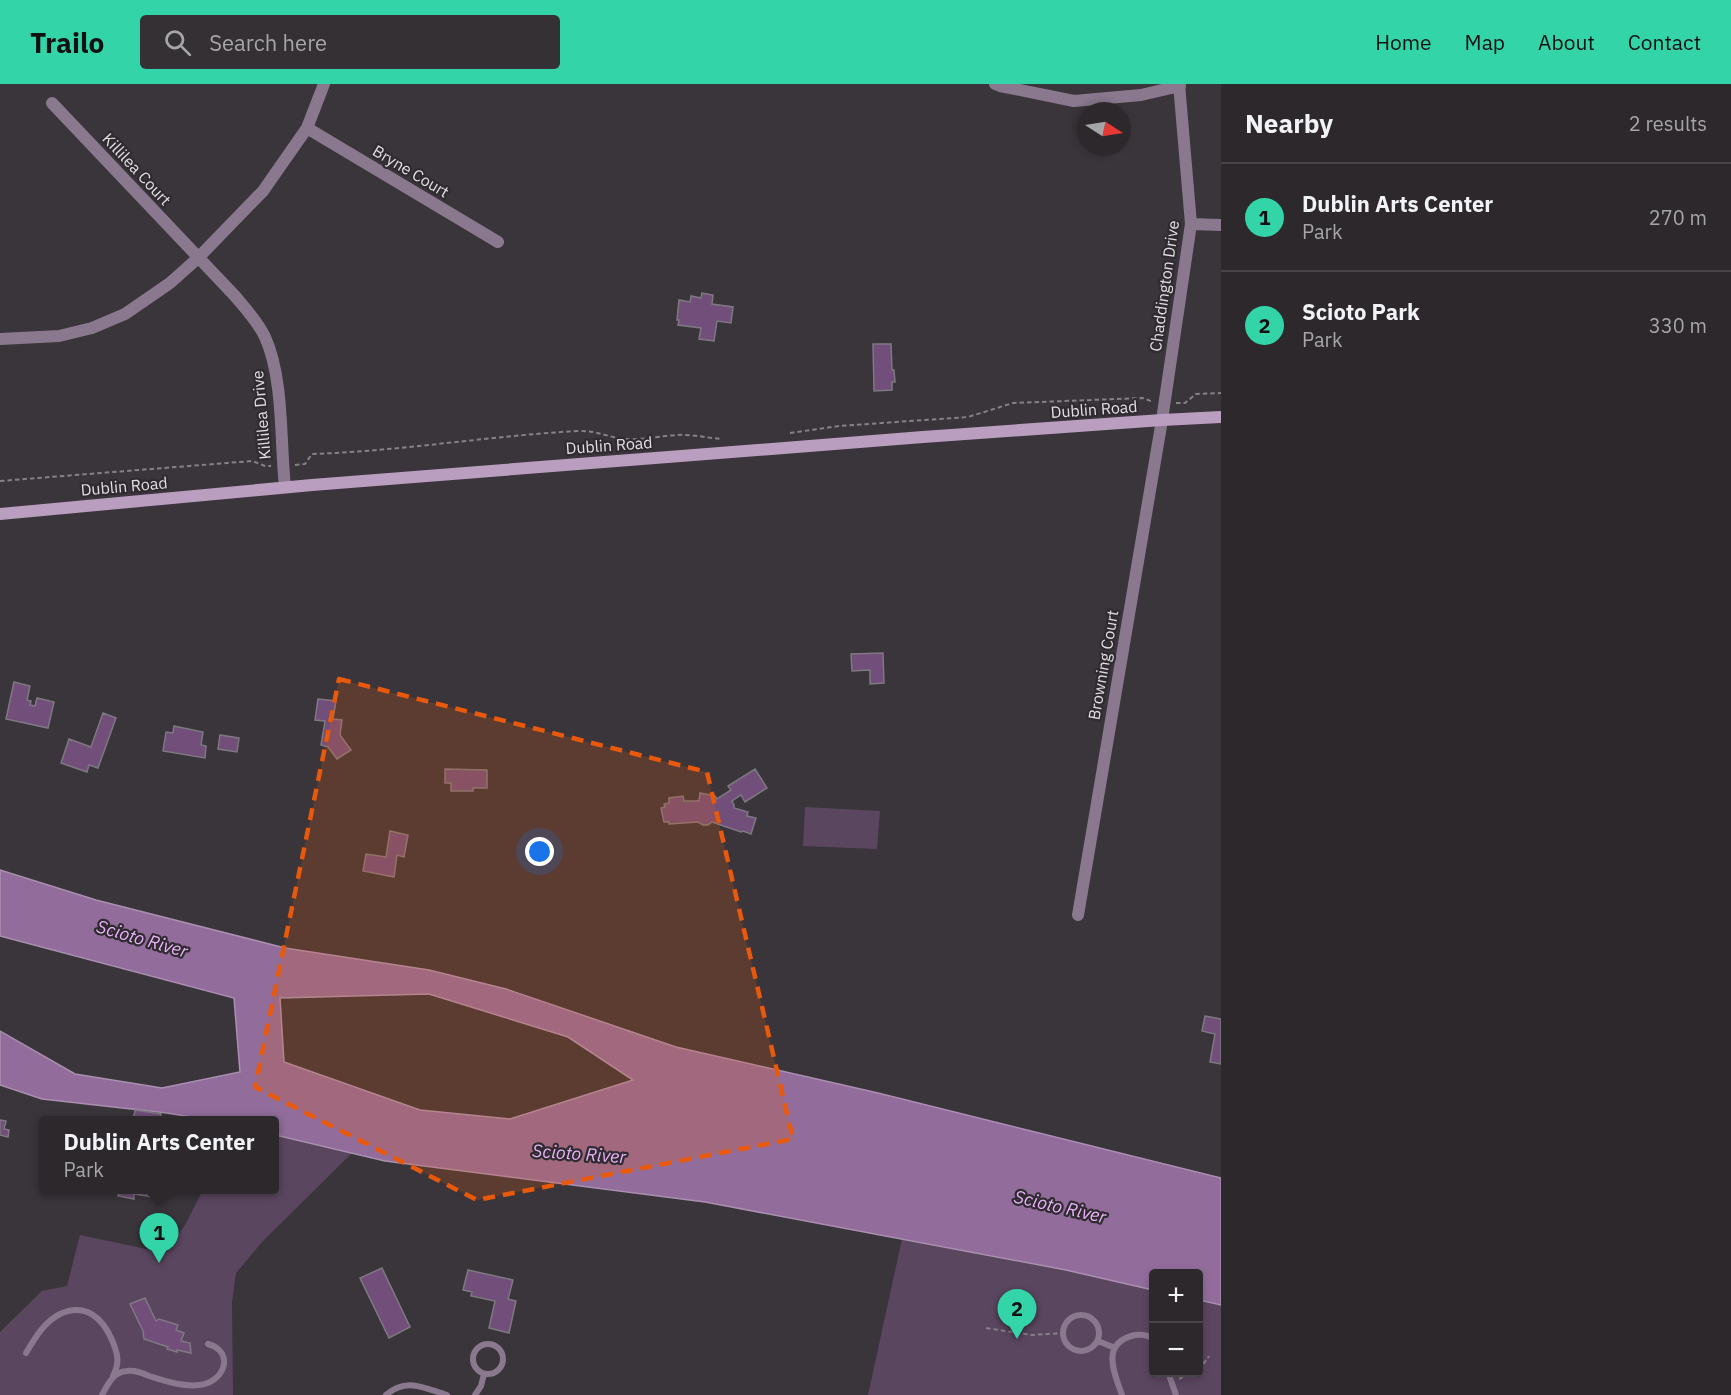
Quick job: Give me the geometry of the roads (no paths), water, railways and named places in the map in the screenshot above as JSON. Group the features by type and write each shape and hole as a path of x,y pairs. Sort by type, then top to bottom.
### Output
{"main road":[{"name":"Dublin Road","path":"0,514 285,487 1221,417"}],"street":[{"path":"0,339 59,336 92,328 125,314 170,283 198,258 263,191 307,128 324,84"},
{"path":"995,84 1074,101 1141,95 1179,85"},
{"name":"Chaddington Drive","path":"1162,420 1191,224 1179,85"},
{"name":"Killilea Court","path":"52,103 198,258"},
{"name":"Bryne Court","path":"307,128 498,242"},
{"path":"1191,224 1221,225"},
{"name":"Killilea Drive","path":"198,258 246,308 264,336 274,369 278,394 285,487"},
{"name":"Browning Court","path":"1078,915 1162,420"}],"lane":[{"path":"26,1353 36,1336 62,1313 88,1312 98,1317 105,1325 117,1352 117,1364 102,1395"},
{"path":"1083,1314 1089,1316 1100,1330 1098,1341 1089,1350 1077,1351 1067,1344 1063,1333 1067,1321 1083,1314"},
{"path":"1122,1395 1112,1367 1115,1348 1125,1338 1139,1334 1149,1336"},
{"path":"1098,1341 1115,1348"},
{"path":"112,1377 130,1370 185,1385 210,1383 221,1374 224,1361 220,1350 208,1344"},
{"path":"492,1344 502,1354 502,1365 495,1372 484,1374 476,1369 472,1359 473,1354 478,1346 492,1344"},
{"path":"475,1395 481,1386 484,1374"},
{"path":"1170,1377 1176,1395"},
{"path":"386,1395 403,1384 415,1385 447,1395"}],"water":[{"name":"Scioto River","path":"0,870 96,900 285,948 429,970 506,989 676,1047 878,1093 1221,1178 1221,1305 1203,1301 1203,1269 1149,1269 1149,1289 1066,1270 705,1202 385,1161 279,1136 279,1116 185,1116 42,1099 0,1085 0,1031 75,1074 162,1088 240,1072 234,998 0,936","holes":["429,994 568,1037 633,1080 510,1119 420,1110 284,1062 280,998"]}],"place":[{"name":"Dublin Arts Center","path":"159,1263"},
{"name":"Scioto Park","path":"1017,1339"}]}
